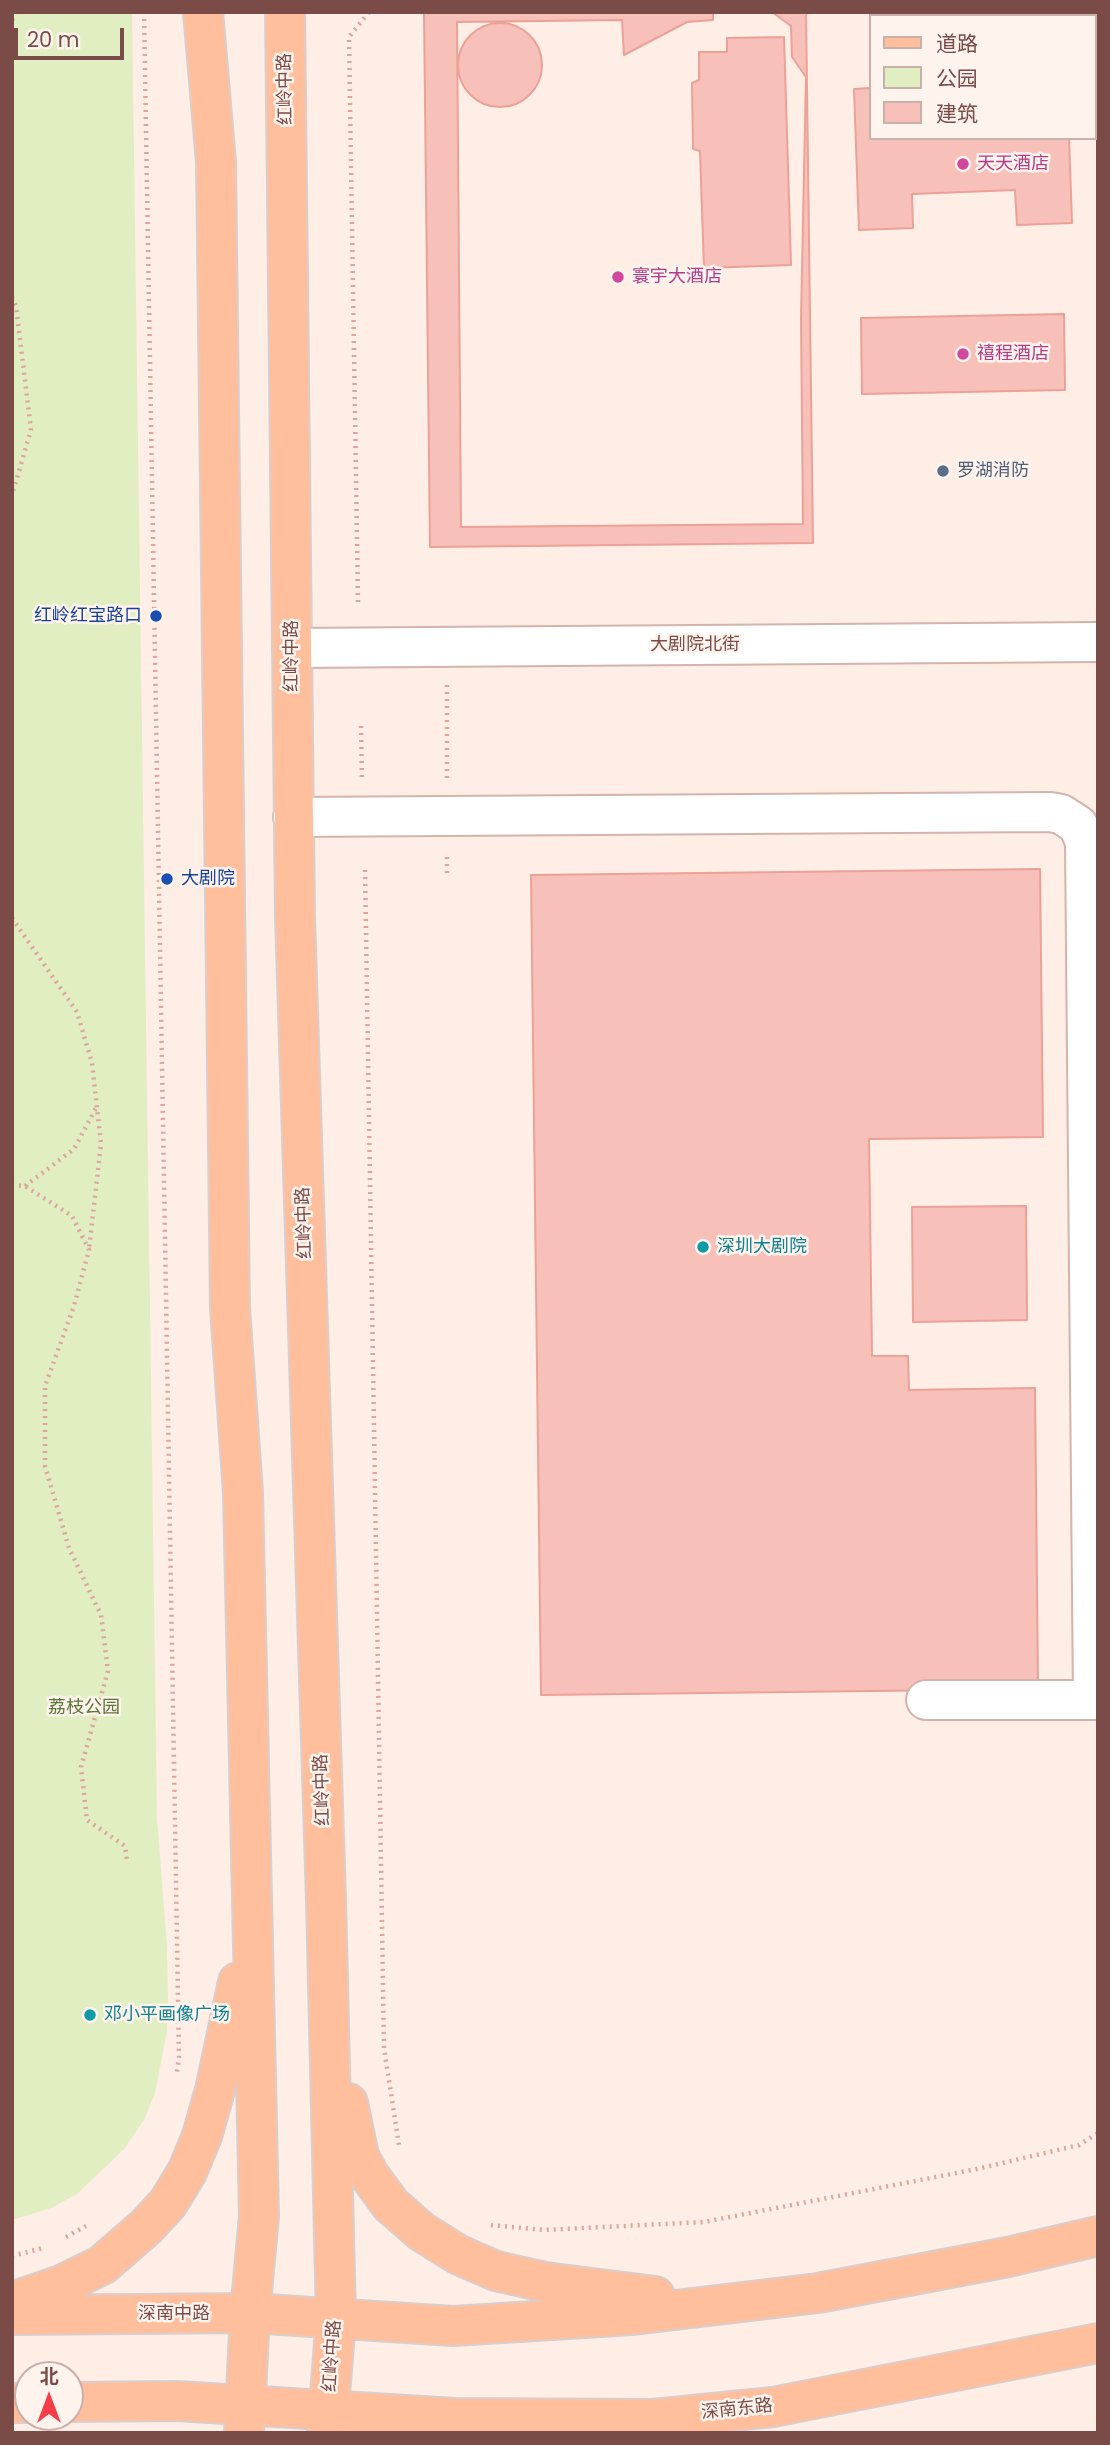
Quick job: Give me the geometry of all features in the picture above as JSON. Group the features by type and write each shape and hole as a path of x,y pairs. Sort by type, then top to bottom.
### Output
{"main road":[{"path":"203,12 216,162 230,1308 243,1493 259,2216 250,2313 245,2419"},
{"name":"红岭中路","path":"285,12 293,817 336,2318 328,2421"},
{"path":"326,1900 340,2054 348,2106 359,2156 391,2205 422,2232 459,2255 496,2271 545,2282 614,2292 726,2304"},
{"path":"12,2302 59,2286 102,2265 146,2227 178,2189 202,2136 215,2090 251,1918"},
{"path":"336,2318 453,2326 633,2315 818,2293 1008,2257 1098,2236"},
{"name":"深南中路","path":"12,2315 250,2313 336,2318"},
{"name":"深南东路","path":"328,2421 455,2418 653,2419 773,2406 1098,2343"},
{"path":"84,2402 177,2401 245,2419 328,2421"},
{"path":"567,2433 653,2419"}],"street":[{"name":"大剧院北街","path":"292,648 1098,642"},
{"path":"293,817 1050,812 1061,814 1078,825 1085,842 1095,1700 926,1700"}],"path":[{"path":"12,20 15,12"},
{"path":"144,12 179,2057 175,2084"},
{"path":"358,602 349,37 369,12"},
{"path":"12,297 16,306 31,430 12,495"},
{"path":"360,726 362,784"},
{"path":"365,870 384,2048 399,2144 405,2154"},
{"path":"12,918 76,1012 92,1063 101,1144 89,1250 74,1306 45,1386 45,1466 69,1548 101,1615 108,1671 81,1768 87,1820 125,1846 127,1861"},
{"path":"25,1186 74,1149 97,1106"},
{"path":"12,1185 25,1186 72,1216 89,1250"},
{"path":"484,2225 544,2230 704,2222 977,2169 1079,2145 1098,2133"},
{"path":"58,2241 93,2222"},
{"path":"12,2256 46,2248"}],"green space":[{"name":"荔枝公园","path":"12,12 132,12 157,1818 167,1947 168,2000 167,2031 155,2093 144,2120 124,2149 77,2194 51,2208 12,2220"}],"building":[{"name":"寰宇大酒店","path":"424,12 806,12 813,543 430,547"},
{"name":"寰宇大酒店","path":"713,12 772,12 791,26 792,57 806,77 801,319 803,524 461,527 457,22 622,20 624,55 687,22 713,20"},
{"path":"492,23 508,23 524,30 535,41 542,57 539,81 530,95 508,107 492,107 476,100 465,89 458,73 458,57 465,41 476,30"},
{"path":"784,37 791,265 704,268 700,151 693,149 692,83 699,80 699,52 727,52 727,38"},
{"name":"天天酒店","path":"869,88 869,140 1069,140 1072,223 1017,225 1015,190 912,194 913,228 859,230 854,89"},
{"name":"禧程酒店","path":"1064,314 1065,390 862,394 861,318"},
{"name":"深圳大剧院","path":"1040,869 1043,1137 869,1139 872,1356 908,1356 909,1390 1035,1388 1038,1689 541,1695 531,875"},
{"path":"1026,1206 1027,1320 913,1322 912,1207"}],"place":[{"name":"天天酒店","path":"963,164"},
{"name":"寰宇大酒店","path":"618,277"},
{"name":"禧程酒店","path":"963,354"},
{"name":"罗湖消防","path":"943,471"},
{"name":"红岭红宝路口","path":"156,616"},
{"name":"大剧院","path":"167,879"},
{"name":"深圳大剧院","path":"703,1247"},
{"name":"邓小平画像广场","path":"90,2015"}]}
